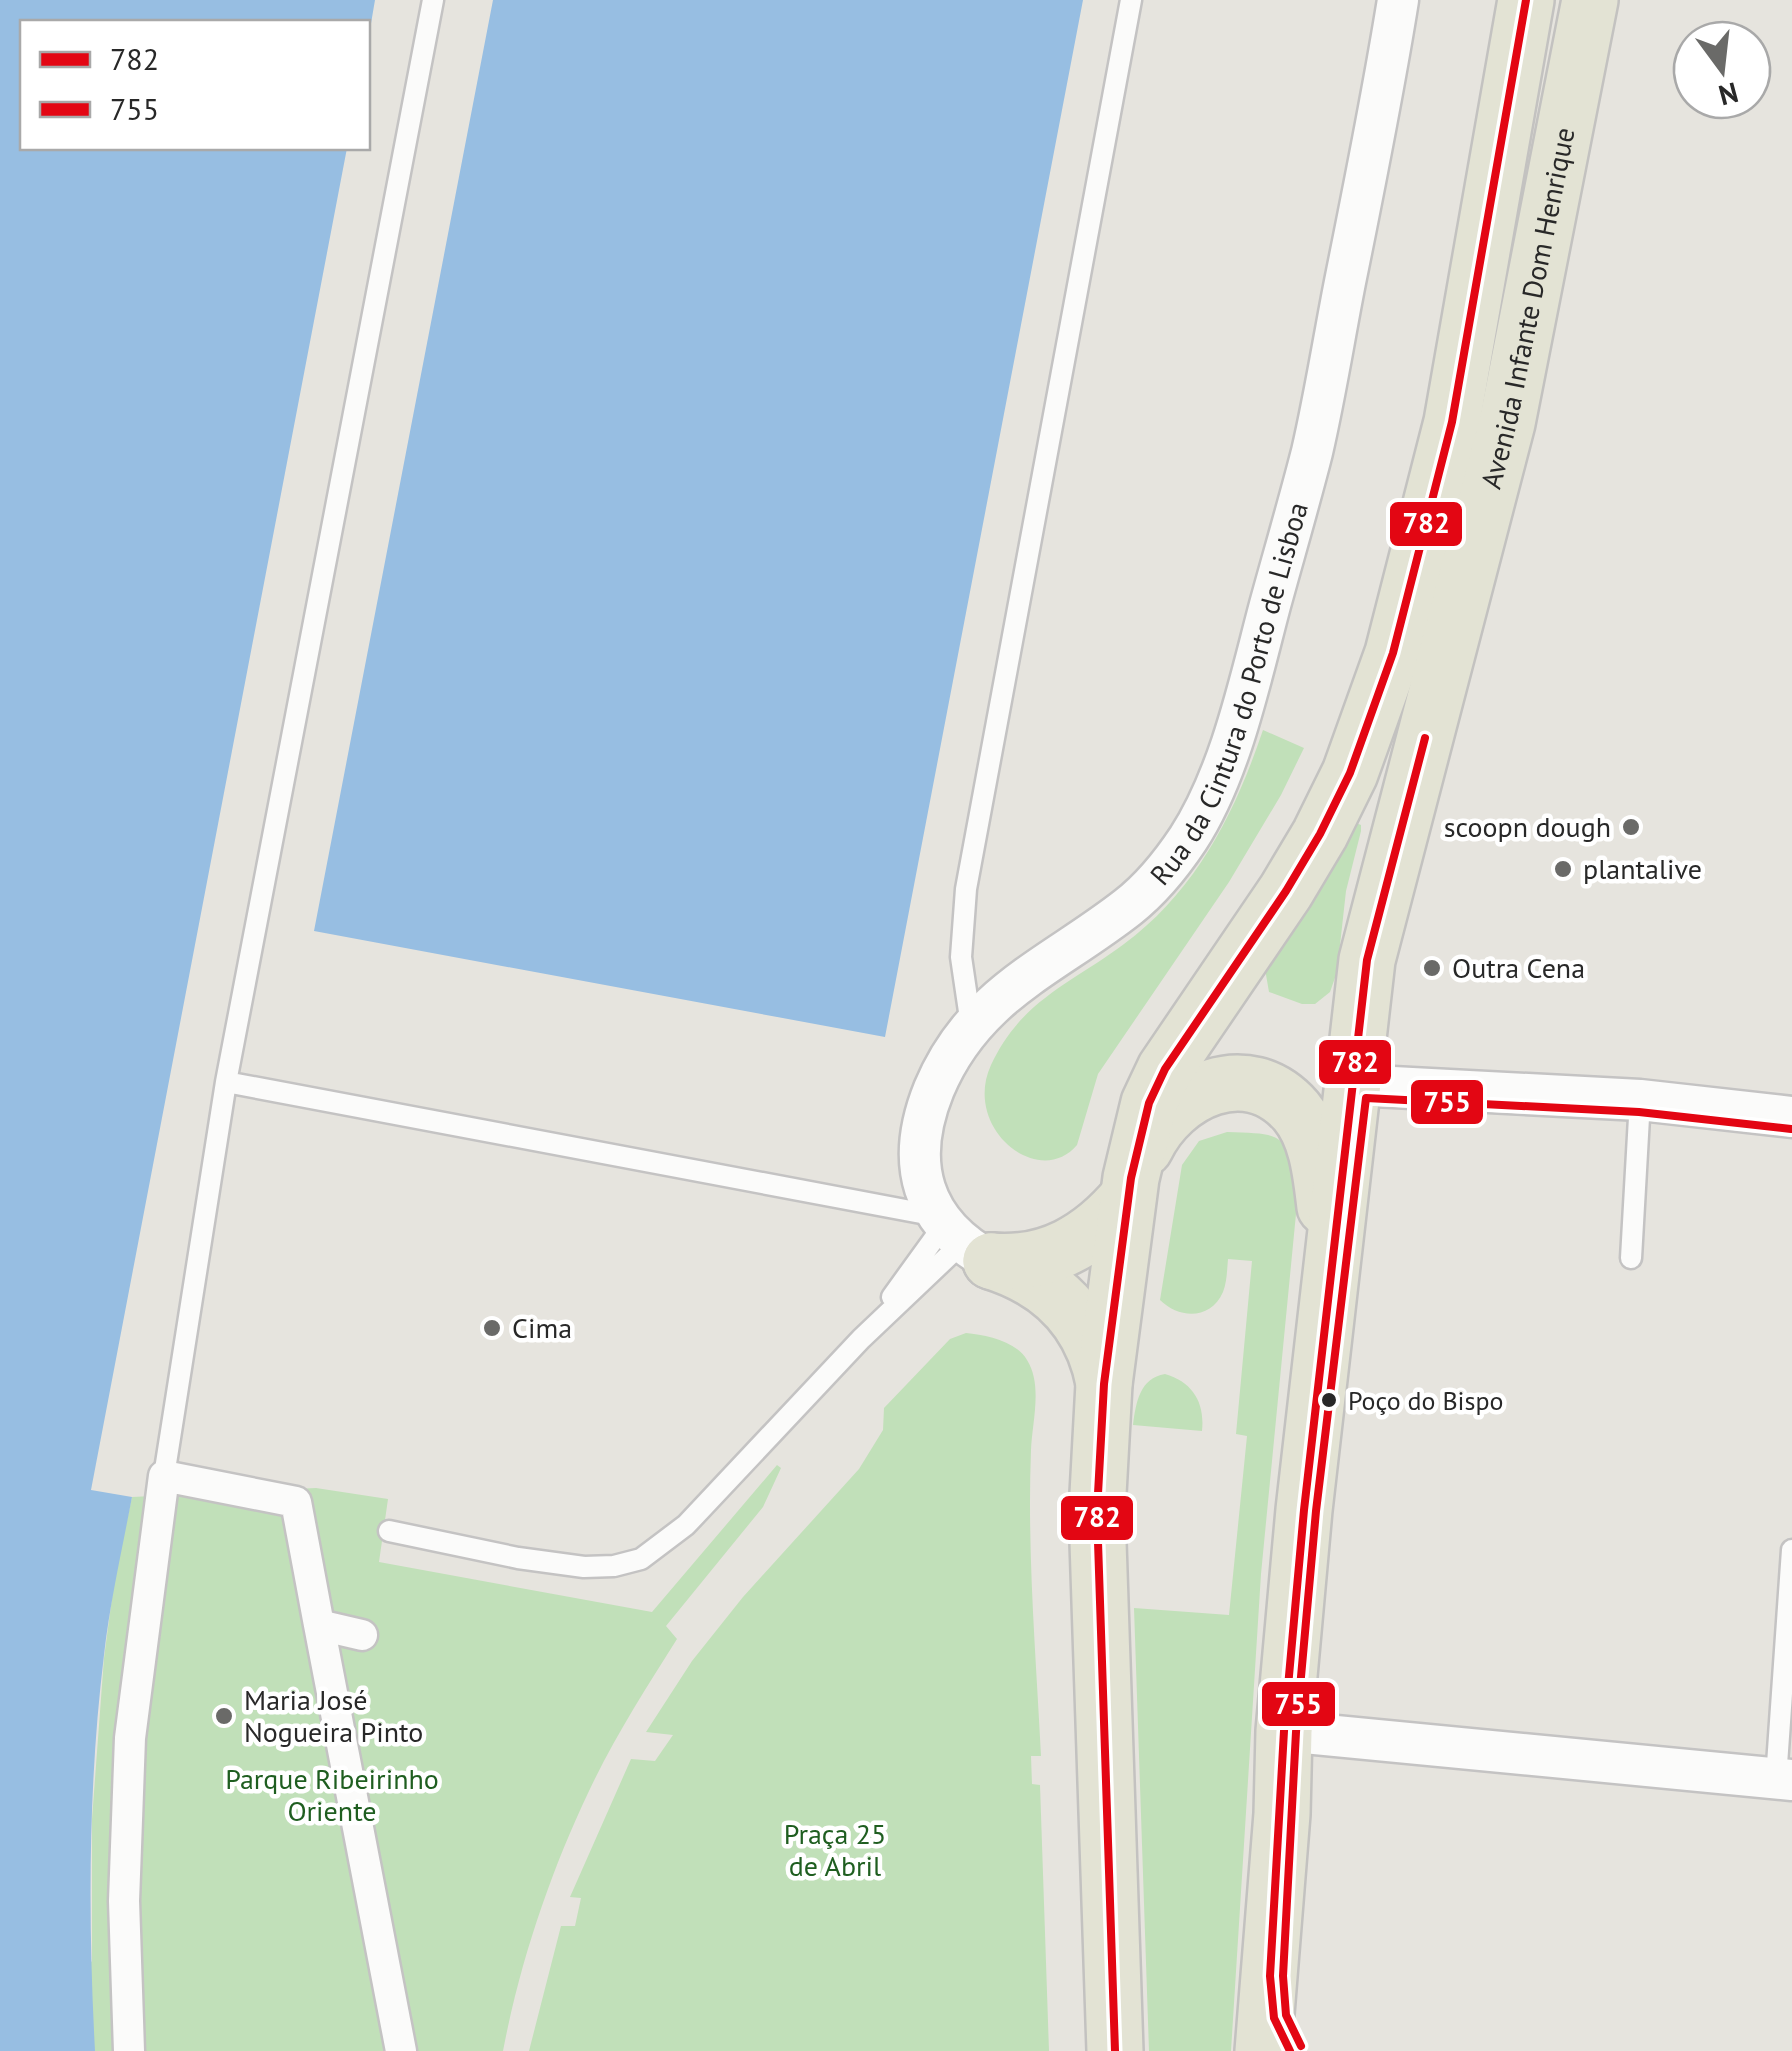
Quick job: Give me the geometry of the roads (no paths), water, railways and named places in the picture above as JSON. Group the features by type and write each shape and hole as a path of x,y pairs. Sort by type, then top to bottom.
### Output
{"main road":[{"name":"Avenida Infante Dom Henrique","path":"1115,2051 1096,1512 1104,1384 1129,1188 1149,1103 1165,1069 1320,834 1350,773 1393,653 1452,422 1526,0"},
{"name":"Avenida Infante Dom Henrique","path":"1329,1283 1367,960 1507,423 1590,0"},
{"path":"958,1237 1030,1260 1065,1250 1095,1232 1129,1188 1152,1132 1168,1113 1188,1098 1222,1083 1258,1085 1296,1112 1313,1140 1325,1204 1329,1283 1284,1731 1263,2051"},
{"path":"958,1237 1033,1278 1067,1304 1095,1349 1104,1384"},
{"path":"1270,1976 1274,2018 1290,2051"}],"street":[{"name":"Rua da Cintura do Porto de Lisboa","path":"958,1237 920,1176 922,1130 934,1091 971,1025 1025,977 1132,904 1164,870 1190,836 1212,792 1245,700 1312,449 1398,0"},
{"path":"1355,1085 1640,1100 1792,1117"},
{"path":"129,2051 124,1901 130,1738 164,1476 296,1502 401,2051"},
{"path":"319,1625 362,1635"},
{"path":"1284,1731 1784,1780"}],"lane":[{"path":"164,1476 226,1082 432,0"},
{"path":"971,1025 961,958 963,910 1131,0"},
{"path":"226,1082 958,1237"},
{"path":"1632,1258 1640,1100"},
{"path":"389,1531 518,1558 584,1567 614,1566 641,1558 664,1544 706,1506 958,1237"},
{"path":"1784,1780 1792,1550"}],"water":[{"path":"0,0 375,0 370,29 370,20 20,20 20,150 347,150 91,1490 132,1497 107,1635 95,1754 91,1952 95,2051 0,2051"},
{"path":"493,0 1083,0 885,1037 314,931"}],"place":[{"name":"scoopn dough","path":"1631,827"},
{"name":"plantalive","path":"1563,869"},
{"name":"Outra Cena","path":"1432,968"},
{"name":"Cima","path":"492,1328"},
{"name":"Poço do Bispo","path":"1329,1400"},
{"name":"Maria José Nogueira Pinto","path":"224,1716"}],"park label":[{"name":"Parque Ribeirinho Oriente","path":"332,1795"},
{"name":"Praça 25 de Abril","path":"835,1850"}]}
